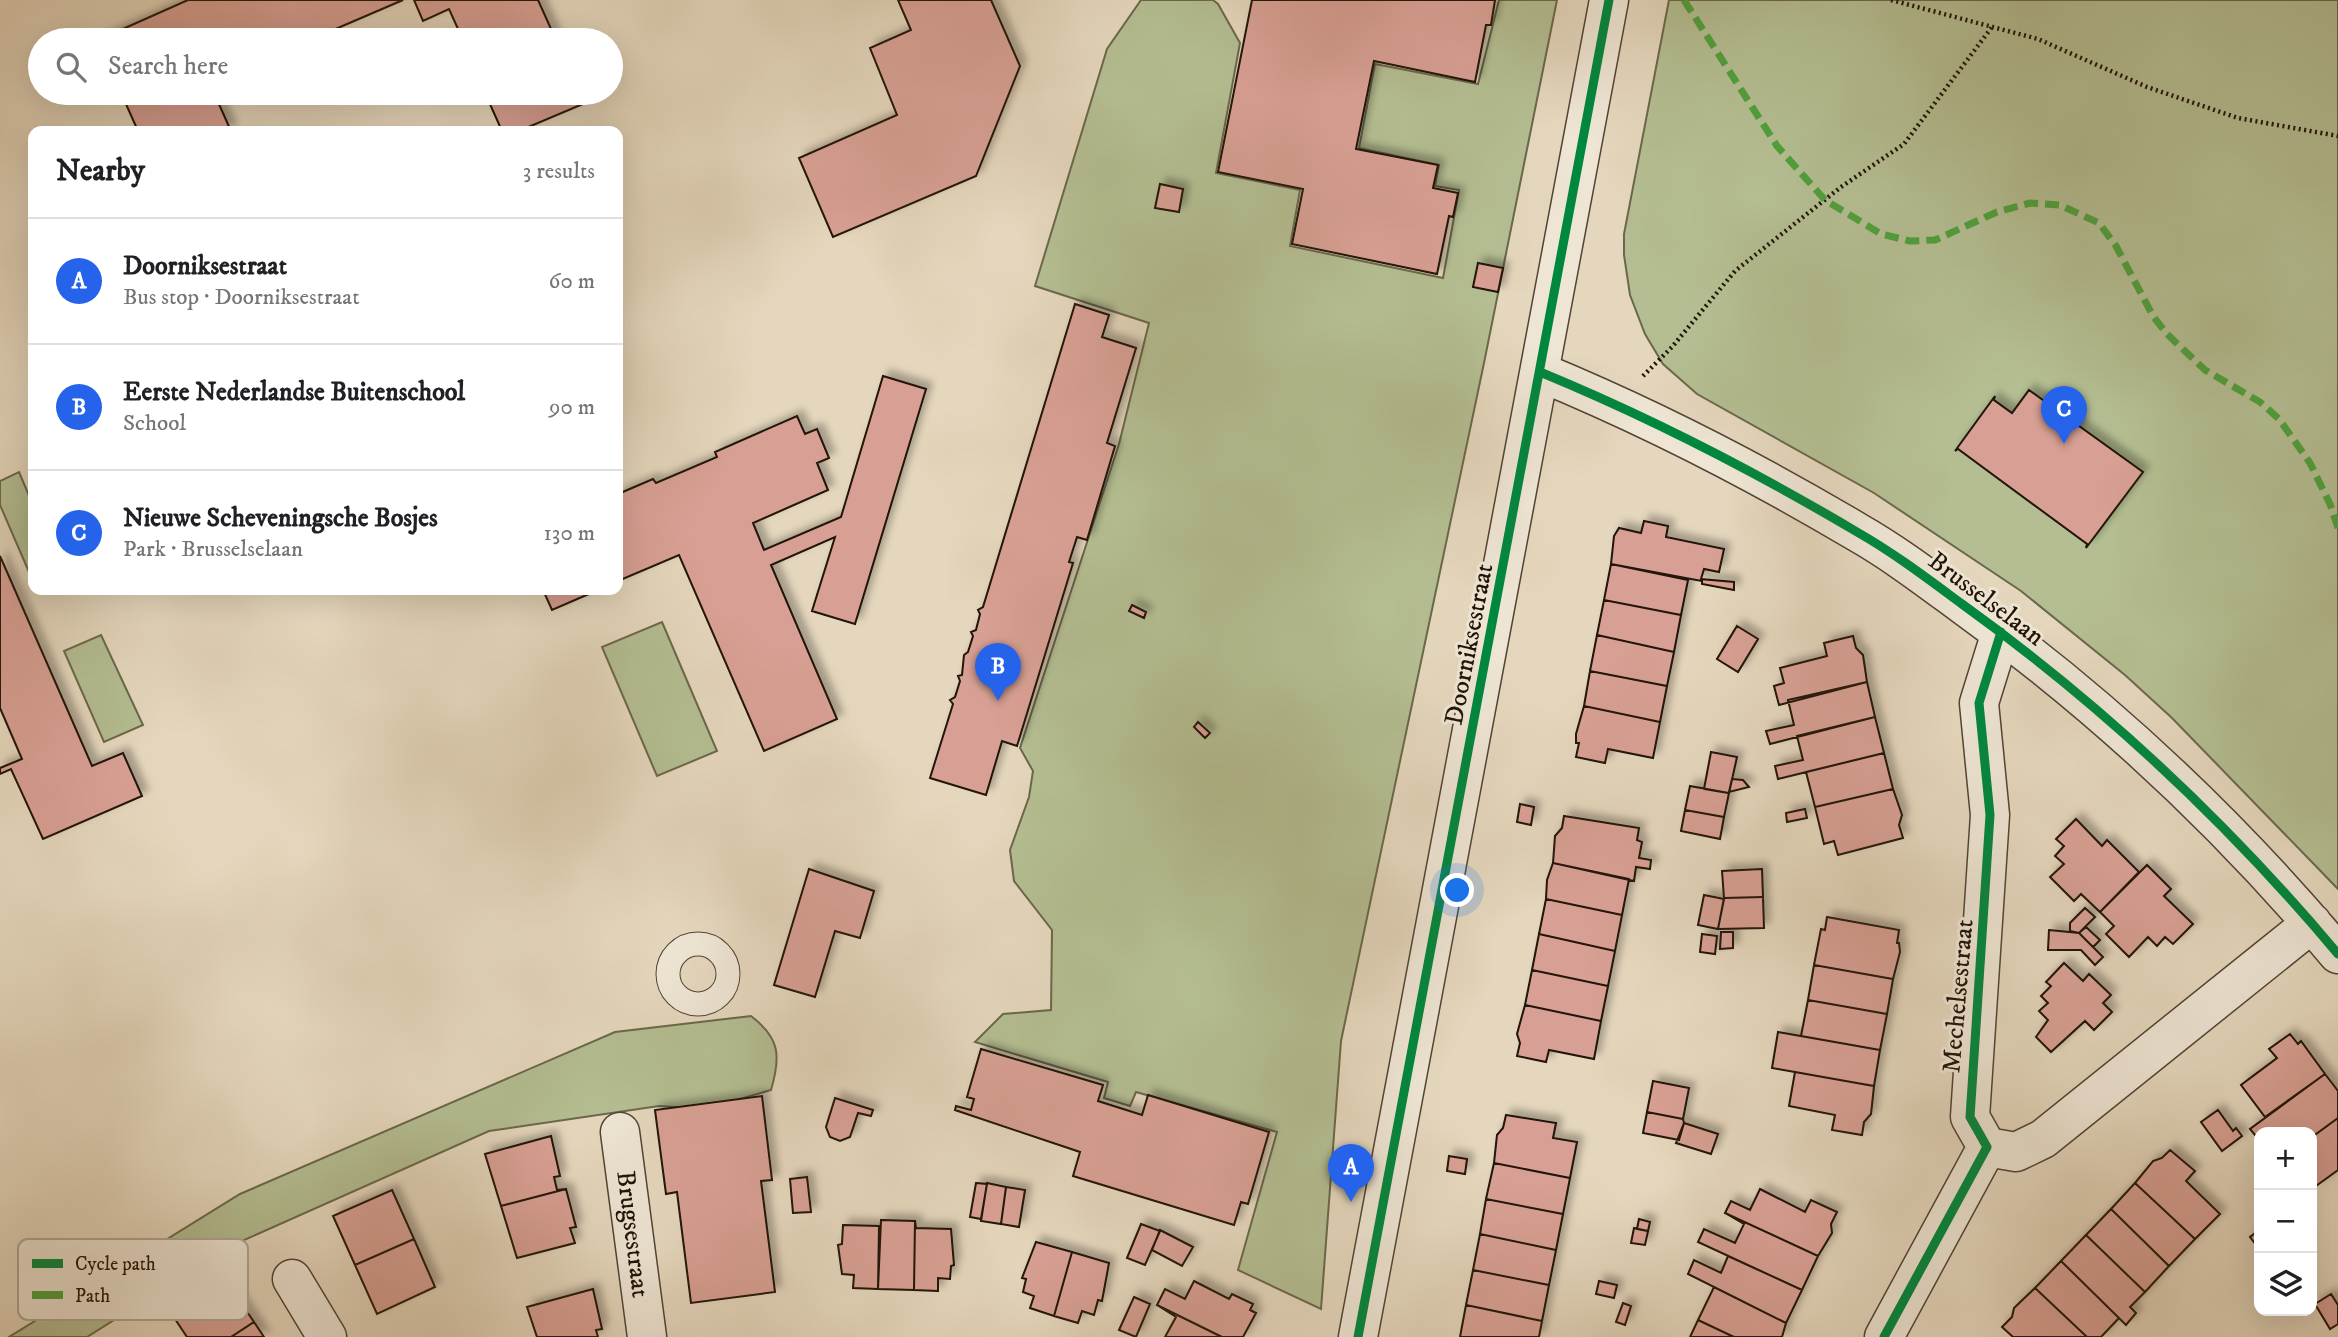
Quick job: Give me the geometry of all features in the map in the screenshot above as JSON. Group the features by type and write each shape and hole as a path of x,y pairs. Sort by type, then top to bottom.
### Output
{"street":[{"name":"Doorniksestraat","path":"1358,1337 1609,0"},
{"name":"Brusselselaan","path":"1541,372 1615,403 1859,533 2001,632 2109,720 2170,777 2312,923 2338,954"},
{"name":"Mechelsestraat","path":"1987,1147 1970,1117 1990,815 1979,704 2001,632"},
{"path":"1884,1337 1987,1147 2016,1152 2043,1139 2312,923"},
{"name":"Brugsestraat","path":"620,1132 647,1337"},
{"path":"292,1279 327,1337"}],"path":[{"path":"1891,0 2038,39 2147,87 2238,118 2338,136"},
{"path":"1615,403 1672,347 1735,271 1841,187 1905,144 1992,27"}],"green space":[{"path":"1141,0 1213,0 1218,4 1240,43 1216,173 1300,190 1290,246 1443,278 1459,190 1435,186 1439,165 1359,148 1375,64 1478,84 1499,0 1557,0 1484,363 1341,1041 1321,1309 1238,1270 1277,1132 1136,1092 1130,1106 1104,1098 1108,1082 975,1042 1003,1014 1051,1010 1052,930 1014,881 1010,850 1029,797 1033,771 1020,748 1119,444 1149,323 1035,286 1107,49"},
{"path":"1669,0 2338,0 2338,889 2172,718 2125,675 2021,591 1874,493 1697,394 1663,364 1645,334 1630,295 1624,234"},
{"path":"19,472 28,493 28,570 0,505 0,481"},
{"path":"662,622 717,751 657,776 602,647"},
{"path":"101,635 143,725 104,742 64,651"},
{"path":"751,1016 768,1032 776,1048 776,1067 771,1090 706,1109 659,1106 489,1131 246,1239 167,1239 240,1194 615,1032"},
{"path":"36,1320 114,1320 87,1337 9,1337"}],"building":[{"path":"188,0 403,0 338,28 125,28"},
{"path":"414,0 538,0 551,28 458,28 449,9 423,21"},
{"path":"898,0 991,0 1020,66 976,176 833,237 799,158 897,115 870,48 911,30"},
{"path":"1252,0 1495,0 1491,25 1486,25 1475,82 1374,61 1356,149 1438,165 1433,188 1458,193 1453,217 1449,216 1437,274 1292,244 1303,189 1218,172"},
{"path":"126,105 219,105 229,126 136,126"},
{"path":"490,105 581,105 531,126 500,126"},
{"path":"1160,184 1183,189 1179,212 1155,208"},
{"path":"1478,263 1503,268 1498,292 1473,287"},
{"path":"1075,304 1109,315 1102,337 1136,348 1107,443 1115,446 1087,540 1077,537 1069,562 1073,563 1017,746 1002,741 986,795 930,778 953,704 950,700 955,697 960,681 958,676 962,675 964,655 968,652 973,636 971,632 976,630 980,614 978,610 983,607"},
{"path":"883,376 926,389 855,624 812,611 835,537 771,565 837,719 764,751 679,555 623,579 623,492 653,479 656,483 717,457 715,452 797,416 805,434 817,429 829,458 817,463 828,490 753,523 764,550 841,517"},
{"path":"2029,390 2143,472 2086,548 2087,544 1958,449 1955,451 1995,396 1994,400 2012,413"},
{"path":"1644,521 1668,526 1666,537 1724,549 1719,572 1704,569 1701,579 1734,582 1734,590 1702,584 1702,581 1611,564 1614,536 1619,528 1641,533"},
{"path":"0,556 92,766 123,753 142,796 43,839 11,769 0,774 0,768 22,759 0,708"},
{"path":"1611,564 1688,580 1681,615 1604,600"},
{"path":"545,595 586,595 552,610"},
{"path":"1604,600 1681,615 1674,652 1597,635"},
{"path":"1132,605 1146,612 1144,618 1129,611"},
{"path":"1737,626 1758,639 1738,672 1717,659"},
{"path":"1597,635 1674,652 1667,686 1590,671"},
{"path":"1853,636 1856,648 1863,655 1867,682 1779,705 1774,686 1784,683 1780,668 1827,656 1824,643"},
{"path":"1590,671 1667,686 1660,722 1584,706"},
{"path":"1867,682 1875,717 1770,744 1766,731 1794,725 1788,700"},
{"path":"1584,706 1660,722 1653,758 1608,749 1605,763 1576,757 1579,743 1576,743 1576,734"},
{"path":"1875,717 1884,753 1778,779 1775,766 1803,760 1797,736"},
{"path":"1198,722 1210,733 1205,738 1194,727"},
{"path":"1711,752 1737,757 1729,793 1704,789"},
{"path":"1884,753 1893,789 1815,807 1806,772"},
{"path":"1732,779 1743,780 1749,787 1729,792"},
{"path":"1690,786 1729,793 1724,817 1685,810"},
{"path":"1893,789 1902,815 1899,825 1903,838 1838,855 1834,841 1824,844 1815,807"},
{"path":"1520,804 1534,807 1531,825 1517,822"},
{"path":"1805,809 1807,818 1787,822 1786,813"},
{"path":"1685,810 1724,817 1720,839 1681,831"},
{"path":"1564,816 1639,828 1637,840 1642,842 1639,858 1651,860 1650,869 1636,867 1634,881 1553,863 1555,836 1562,828"},
{"path":"2076,819 2102,846 2107,840 2139,872 2100,912 2081,894 2074,901 2050,877 2064,864 2055,856 2064,846 2056,839"},
{"path":"1553,863 1629,879 1622,915 1546,899 1547,880"},
{"path":"2147,865 2171,889 2164,896 2193,924 2173,944 2165,937 2157,946 2148,937 2129,957 2106,934 2114,926 2100,912"},
{"path":"809,869 874,891 860,938 835,931 815,997 774,985"},
{"path":"1762,869 1763,897 1724,898 1722,871"},
{"path":"1704,895 1724,899 1718,929 1698,925"},
{"path":"1763,897 1764,928 1718,929 1724,898"},
{"path":"1546,899 1622,915 1615,951 1539,934"},
{"path":"2085,908 2095,917 2079,933 2070,931 2070,923"},
{"path":"1827,917 1899,930 1897,943 1900,952 1893,979 1814,965 1821,929 1825,930"},
{"path":"2086,927 2100,940 2093,947 2079,933"},
{"path":"2049,930 2079,933 2103,957 2095,965 2081,950 2048,950"},
{"path":"1721,932 1733,932 1733,948 1720,949"},
{"path":"1539,934 1615,951 1608,986 1532,970"},
{"path":"1702,934 1717,936 1715,954 1700,952"},
{"path":"2064,963 2083,981 2089,974 2111,995 2103,1003 2112,1012 2094,1030 2085,1021 2051,1052 2036,1037 2048,1020 2039,1011 2048,1003 2041,996 2051,986 2046,982"},
{"path":"1814,965 1893,979 1887,1014 1808,1000"},
{"path":"1532,970 1608,986 1601,1021 1525,1005"},
{"path":"1808,1000 1887,1014 1880,1050 1801,1036"},
{"path":"1525,1005 1601,1021 1594,1059 1549,1050 1546,1062 1517,1056 1520,1043 1517,1034"},
{"path":"1778,1032 1880,1050 1874,1086 1772,1068"},
{"path":"2290,1034 2298,1044 2301,1041 2325,1074 2265,1117 2241,1085 2277,1058 2269,1049"},
{"path":"981,1049 1103,1085 1098,1101 1142,1115 1148,1095 1269,1132 1248,1204 1241,1202 1234,1225 1073,1176 1080,1152 955,1110 956,1106 971,1110 974,1099 967,1097"},
{"path":"1795,1072 1874,1086 1871,1114 1864,1122 1862,1135 1832,1130 1835,1115 1789,1106"},
{"path":"2325,1074 2338,1091 2338,1118 2317,1133 2317,1127 2254,1127 2254,1134 2250,1129"},
{"path":"1653,1081 1689,1088 1683,1119 1647,1112"},
{"path":"762,1096 772,1180 761,1181 775,1292 691,1303 677,1192 666,1194 655,1110"},
{"path":"835,1098 873,1110 871,1116 858,1113 850,1137 840,1141 830,1137 826,1127"},
{"path":"2218,1110 2233,1131 2236,1128 2242,1136 2222,1151 2201,1122"},
{"path":"1647,1112 1683,1119 1679,1140 1643,1133"},
{"path":"1506,1115 1556,1123 1553,1138 1577,1142 1570,1178 1494,1163 1497,1135 1503,1128"},
{"path":"2338,1118 2338,1170 2317,1185 2317,1133"},
{"path":"1684,1123 1718,1134 1711,1154 1676,1143"},
{"path":"551,1136 560,1176 554,1177 557,1190 566,1189 501,1206 485,1154"},
{"path":"2170,1150 2195,1171 2186,1181 2220,1214 2195,1239 2135,1183 2153,1161 2162,1158"},
{"path":"1449,1156 1467,1159 1465,1174 1447,1171"},
{"path":"1494,1163 1570,1178 1563,1214 1486,1199"},
{"path":"807,1177 811,1212 793,1213 790,1179"},
{"path":"976,1183 987,1184 981,1219 970,1217"},
{"path":"987,1183 1006,1187 1001,1224 981,1221"},
{"path":"2135,1183 2195,1239 2169,1266 2111,1209"},
{"path":"1006,1187 1025,1190 1019,1227 1001,1224"},
{"path":"566,1189 576,1227 570,1228 575,1243 517,1258 501,1206"},
{"path":"1760,1189 1805,1212 1811,1200 1837,1212 1831,1224 1832,1233 1818,1256 1725,1213 1731,1201 1750,1210"},
{"path":"392,1190 414,1239 355,1265 333,1216"},
{"path":"1486,1199 1563,1214 1556,1250 1480,1234"},
{"path":"2111,1209 2169,1266 2145,1292 2086,1235"},
{"path":"1725,1213 1818,1256 1802,1290 1698,1242 1704,1229 1735,1243 1744,1224"},
{"path":"1639,1219 1650,1222 1648,1231 1637,1229"},
{"path":"881,1220 915,1221 914,1290 878,1289"},
{"path":"915,1221 916,1228 951,1229 954,1265 951,1266 950,1279 938,1278 938,1291 914,1290"},
{"path":"1141,1224 1160,1231 1145,1265 1127,1258"},
{"path":"843,1225 879,1226 878,1289 853,1288 854,1275 842,1274 838,1245 842,1244"},
{"path":"1634,1228 1648,1231 1645,1245 1631,1243"},
{"path":"1160,1230 1193,1247 1182,1266 1152,1250"},
{"path":"1480,1234 1556,1250 1549,1285 1473,1270"},
{"path":"2086,1235 2145,1292 2130,1307 2136,1313 2126,1325 2061,1261"},
{"path":"414,1239 435,1287 377,1314 355,1265"},
{"path":"1036,1242 1072,1252 1054,1316 1030,1308 1034,1296 1023,1292 1026,1279 1022,1278"},
{"path":"1072,1252 1109,1263 1102,1301 1098,1300 1094,1315 1082,1311 1078,1323 1054,1316"},
{"path":"1728,1256 1802,1290 1786,1323 1688,1274 1694,1260 1721,1273"},
{"path":"2061,1261 2119,1318 2101,1337 2087,1337 2035,1288"},
{"path":"1473,1270 1549,1285 1542,1321 1466,1305"},
{"path":"1194,1281 1229,1299 1232,1294 1253,1304 1250,1310 1256,1313 1243,1337 1222,1337 1157,1305 1165,1289 1185,1299"},
{"path":"1599,1281 1617,1285 1614,1298 1596,1294"},
{"path":"1714,1287 1786,1323 1782,1337 1734,1337 1698,1320"},
{"path":"2035,1288 2087,1337 2013,1337 2002,1327 2012,1317 2014,1308"},
{"path":"593,1289 602,1329 596,1330 598,1337 537,1337 527,1307"},
{"path":"2331,1294 2338,1305 2338,1324 2330,1329 2317,1303"},
{"path":"1134,1297 1150,1304 1136,1337 1119,1330"},
{"path":"1623,1303 1631,1306 1625,1325 1616,1322"},
{"path":"1157,1305 1222,1337 1165,1337 1176,1317"},
{"path":"1466,1305 1542,1321 1539,1337 1460,1337"},
{"path":"248,1313 254,1322 231,1337 187,1337 176,1320 248,1320"},
{"path":"1698,1320 1734,1337 1690,1337"},
{"path":"254,1322 264,1337 231,1337"}],"marked path":[{"path":"1684,0 1777,146 1825,200 1881,234 1910,241 1935,240 1997,212 2030,203 2060,205 2099,223 2116,246 2153,316 2167,334 2205,370 2260,402 2279,419 2310,463 2330,504 2338,528"}],"cycle path":[{"path":"1358,1337 1609,0"},
{"path":"1540,372 1662,427 1741,467 1898,557 2014,642 2161,767 2252,858 2338,954"},
{"path":"1884,1337 1987,1147 1970,1117 1990,815 1979,703 2001,632"}],"place":[{"name":"Nieuwe Scheveningsche Bosjes","path":"2064,444"},
{"name":"Eerste Nederlandse Buitenschool","path":"998,701"},
{"name":"Doorniksestraat","path":"1351,1202"}]}
